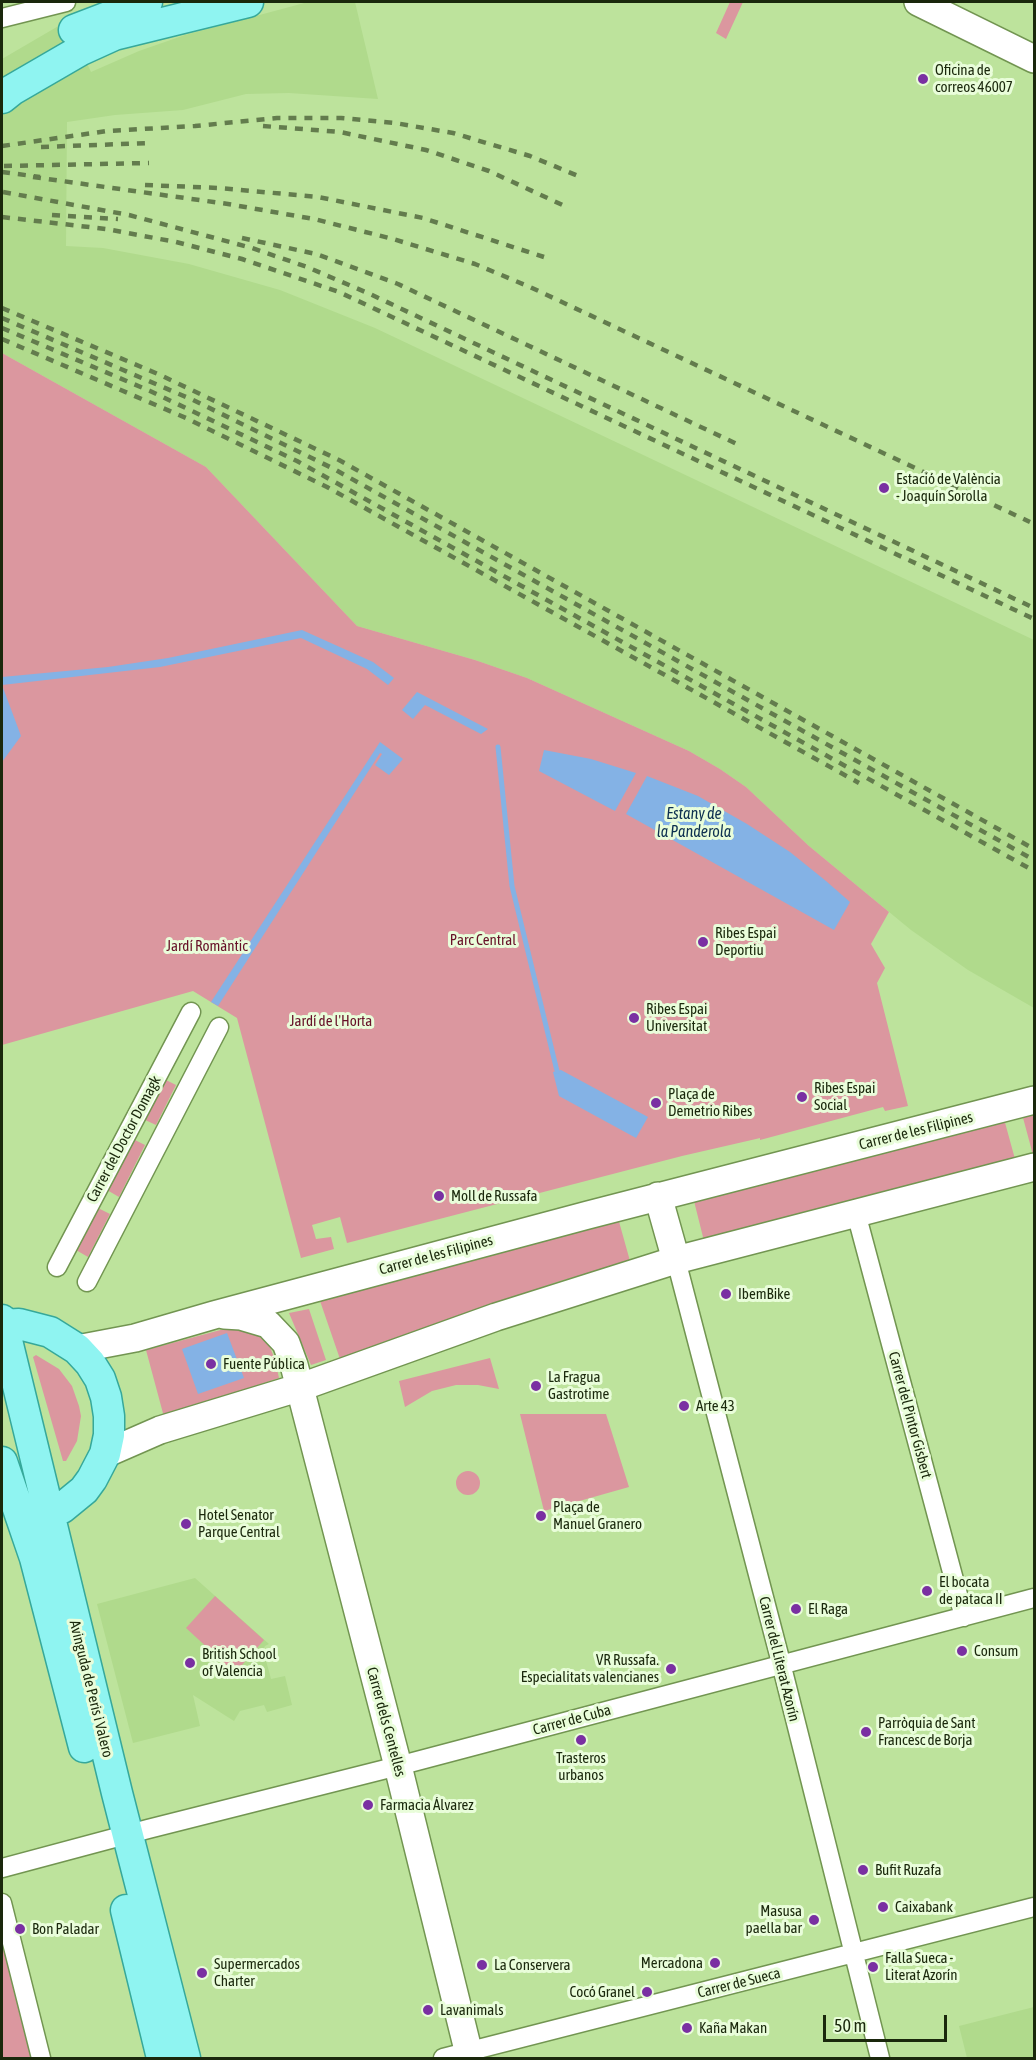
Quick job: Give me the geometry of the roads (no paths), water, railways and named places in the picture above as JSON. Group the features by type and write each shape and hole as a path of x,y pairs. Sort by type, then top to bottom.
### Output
{"main road":[{"path":"2,72 76,41 147,2"},
{"path":"2,98 76,41 114,35 248,2"},
{"path":"918,2 1035,59"},
{"name":"Carrer de les Filipines","path":"77,1349 135,1338 658,1196 1035,1100"},
{"path":"105,1454 160,1430 301,1387 496,1317 676,1260 1035,1167"},
{"path":"658,1196 676,1260"},
{"name":"Carrer de les Filipines","path":"214,1315 241,1316 268,1324 286,1343 301,1387"},
{"path":"2,1323 19,1324 50,1332 77,1349 100,1379 110,1416 105,1454 84,1490 62,1508 24,1519"},
{"name":"Avinguda de Peris i Valero","path":"2,1323 24,1519"},
{"name":"Carrer dels Centelles","path":"301,1387 398,1766 460,2056"},
{"name":"Avinguda de Peris i Valero","path":"2,1462 24,1519 185,2058"},
{"name":"Avinguda de Peris i Valero","path":"118,1837 162,2058"}],"street":[{"path":"2,18 66,2"},
{"name":"Carrer del Doctor Domagk","path":"57,1267 191,1011"},
{"path":"87,1282 219,1027"},
{"name":"Carrer del Pintor Gisbert","path":"856,1214 964,1617"},
{"name":"Carrer del Literat Azorín","path":"676,1260 880,2058"},
{"name":"Carrer de Cuba","path":"2,1868 1035,1598"},
{"path":"2,1903 41,2058"},
{"name":"Carrer de Sueca","path":"460,2056 1035,1907"}],"water":[{"path":"302,630 373,662 394,678 388,685 367,669 301,638 160,667 2,685 2,677 108,667 168,658"},
{"path":"2,685 21,736 2,762"},
{"path":"417,692 488,729 481,734 425,705 413,719 402,710"},
{"path":"380,742 403,759 389,775 375,765 382,754 380,753 218,1006 211,1002"},
{"name":"Estany de la Panderola","path":"544,750 591,759 636,773 615,811 539,771"},
{"name":"Estany de la Panderola","path":"647,776 698,796 747,824 790,852 826,881 850,902 834,930 626,814"},
{"path":"561,1070 648,1117 636,1138 559,1096 553,1072"},
{"path":"227,1333 244,1378 198,1394 182,1349"}],"waterway":[{"path":"498,747 512,886 557,1071"}],"railway":[{"path":"2,146 107,131 277,118 341,118 395,123 453,133 530,156 583,178"},
{"path":"263,126 340,132 426,150 489,171 569,208"},
{"path":"41,147 149,143"},
{"path":"4,166 149,163"},
{"path":"2,172 40,177"},
{"path":"33,177 228,204 314,219 393,239 475,264 530,287 1030,522"},
{"path":"145,185 219,188 318,197 423,218 544,257"},
{"path":"3,192 129,215 252,248 307,267 370,294 1034,608"},
{"path":"52,215 118,219"},
{"path":"2,217 106,229 176,242 242,259 339,292 1034,619"},
{"path":"242,238 316,254 398,284 739,445"},
{"path":"2,308 158,374 339,460 1034,849"},
{"path":"2,318 193,400 334,469 1034,860"},
{"path":"2,328 150,391 297,461 1034,871"},
{"path":"2,339 186,418 327,487 859,783"}],"place":[{"name":"Oficina de correos 46007","path":"923,79"},
{"name":"Estació de València - Joaquín Sorolla","path":"884,488"},
{"name":"Ribes Espai Deportiu","path":"703,942"},
{"name":"Ribes Espai Universitat","path":"634,1018"},
{"name":"Ribes Espai Social","path":"802,1097"},
{"name":"Plaça de Demetrio Ribes","path":"656,1103"},
{"name":"Moll de Russafa","path":"439,1196"},
{"name":"IbemBike","path":"726,1294"},
{"name":"Fuente Pública","path":"211,1364"},
{"name":"La Fragua Gastrotime","path":"536,1386"},
{"name":"Arte 43","path":"684,1406"},
{"name":"Plaça de Manuel Granero","path":"541,1516"},
{"name":"Hotel Senator Parque Central","path":"186,1524"},
{"name":"El bocata de pataca II","path":"927,1591"},
{"name":"El Raga","path":"796,1609"},
{"name":"Consum","path":"962,1651"},
{"name":"British School of Valencia","path":"190,1663"},
{"name":"VR Russafa. Especialitats valencianes","path":"671,1669"},
{"name":"Parròquia de Sant Francesc de Borja","path":"866,1732"},
{"name":"Trasteros urbanos","path":"581,1740"},
{"name":"Farmacia Álvarez","path":"368,1805"},
{"name":"Bufit Ruzafa","path":"863,1870"},
{"name":"Caixabank","path":"883,1907"},
{"name":"Masusa paella bar","path":"814,1920"},
{"name":"Bon Paladar","path":"20,1929"},
{"name":"Mercadona","path":"715,1963"},
{"name":"La Conservera","path":"482,1965"},
{"name":"Falla Sueca - Literat Azorín","path":"873,1967"},
{"name":"Supermercados Charter","path":"202,1973"},
{"name":"Cocó Granel","path":"647,1992"},
{"name":"Lavanimals","path":"428,2010"},
{"name":"Kaña Makan","path":"687,2028"}],"park label":[{"name":"Parc Central","path":"483,940"},
{"name":"Jardí Romàntic","path":"207,946"},
{"name":"Jardí de l'Horta","path":"331,1021"}]}
